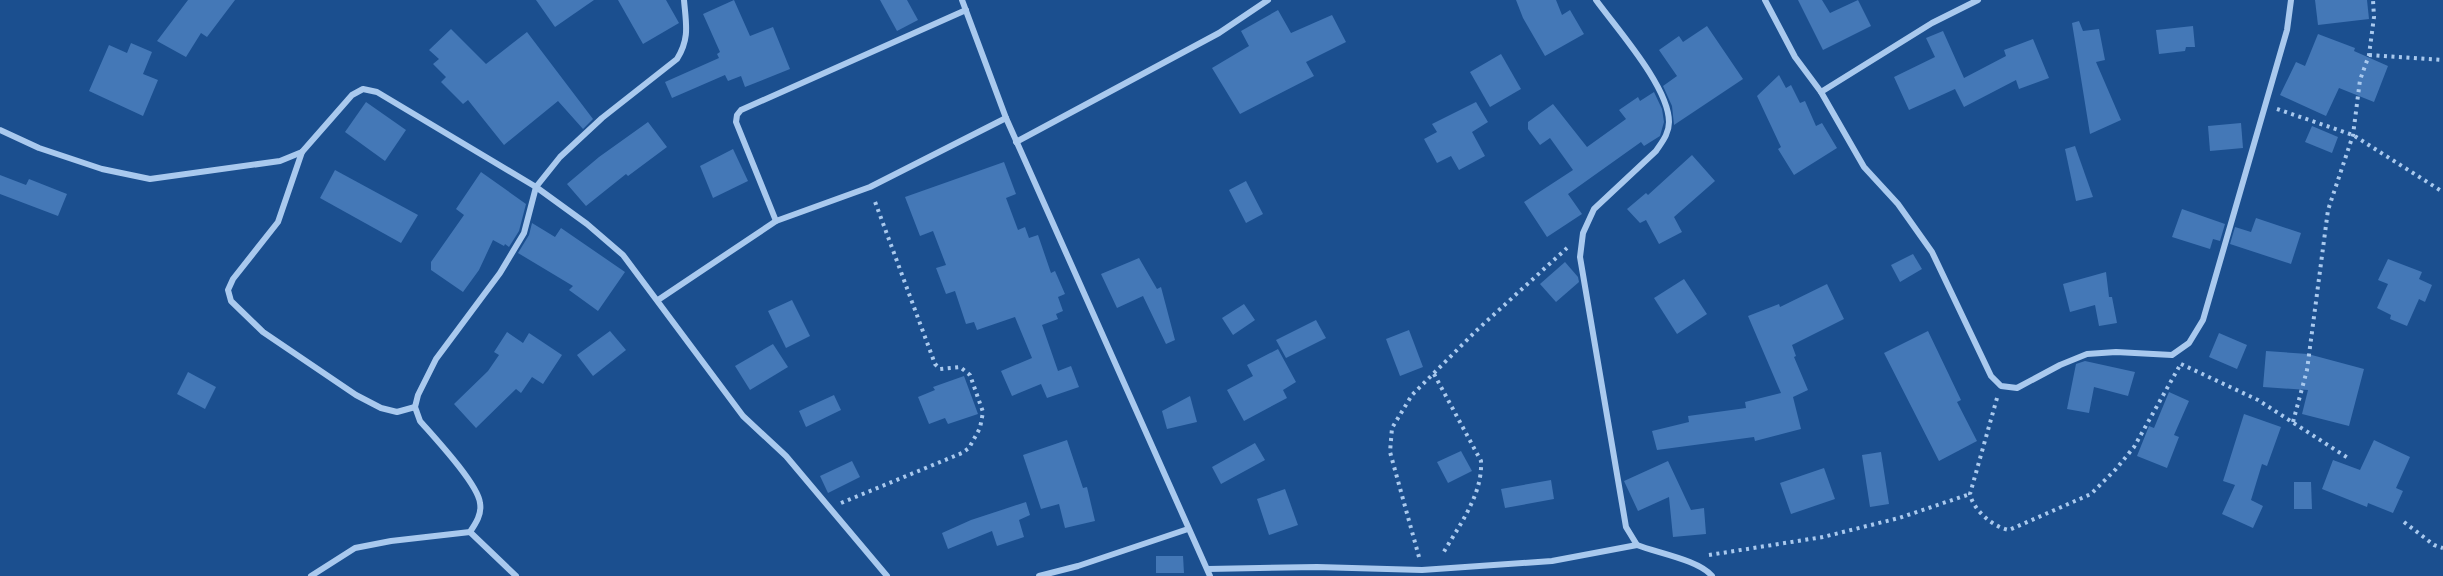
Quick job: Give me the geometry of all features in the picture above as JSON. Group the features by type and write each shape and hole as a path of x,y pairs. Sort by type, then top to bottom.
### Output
{"street":[{"path":"310,576 355,548 391,540 470,532 479,520 480,502 474,488 420,420 415,407 418,396 436,359 500,273 524,232 536,187 560,157 602,118 676,59 685,46 687,30 684,0"},
{"path":"962,0 1016,142 1209,573 1317,567 1422,570 1552,561 1637,545 1682,560 1708,571 1712,576"},
{"path":"1016,142 1219,33 1268,0"},
{"path":"1596,0 1654,80 1665,102 1669,123 1664,140 1656,151 1594,209 1583,233 1580,257 1626,527 1637,545"},
{"path":"1765,0 1795,57 1821,92 1864,166 1898,204 1932,252 1991,376 2001,386 2017,388 2060,365 2088,354 2116,352 2172,355 2189,343 2203,320 2287,30 2291,0"},
{"path":"1821,92 1932,23 1978,0"},
{"path":"776,221 736,122 741,110 966,10"},
{"path":"415,407 398,412 381,408 357,395 263,332 231,301 228,290 233,279 278,222 302,152 352,95 363,89 377,92 536,187 587,224 623,255 744,416 786,456 887,576"},
{"path":"658,300 776,221 870,187 1006,118"},
{"path":"0,130 39,148 102,169 150,179 280,161 302,152"},
{"path":"1039,576 1078,566 1188,529"},
{"path":"470,532 516,576"}],"path":[{"path":"2293,422 2307,370 2328,210 2353,135 2360,80 2369,55 2374,17 2373,0"},
{"path":"2369,55 2443,60"},
{"path":"2265,104 2353,135 2443,192"},
{"path":"830,507 962,453 969,448 980,428 983,412 970,375 960,367 940,369 935,363 870,187"},
{"path":"1422,570 1390,452 1392,428 1412,395 1485,323 1583,233"},
{"path":"2172,355 2181,364 2258,400 2348,458"},
{"path":"2001,386 1970,494 1972,504 1999,528 2009,530 2091,494 2134,447 2181,364"},
{"path":"1434,374 1481,461 1482,474 1479,489 1435,569"},
{"path":"1682,560 1823,537 1899,518 1970,494"},
{"path":"2404,522 2434,546 2443,548"}],"building":[{"path":"188,0 235,0 207,37 201,33 186,57 157,41"},
{"path":"536,0 594,0 555,27"},
{"path":"618,0 666,0 679,23 643,44"},
{"path":"734,0 750,36 773,27 790,69 745,87 741,76 728,81 725,75 672,98 665,82 719,58 717,54 720,52 703,14"},
{"path":"880,0 907,0 918,20 897,31"},
{"path":"1516,0 1556,0 1562,15 1570,10 1584,34 1545,56 1523,18"},
{"path":"1798,0 1822,0 1830,13 1858,0 1871,26 1823,50"},
{"path":"2315,0 2367,0 2369,19 2318,25"},
{"path":"1278,10 1291,33 1332,15 1346,42 1306,62 1314,76 1240,114 1212,68 1249,46 1241,31"},
{"path":"2079,21 2083,31 2099,29 2105,60 2096,62 2121,120 2090,134 2072,23"},
{"path":"1707,26 1743,79 1674,125 1672,106 1663,86 1677,76 1659,50 1679,36 1683,42"},
{"path":"2193,26 2195,47 2186,47 2185,51 2159,54 2156,30"},
{"path":"451,29 486,64 527,32 593,119 583,129 558,101 504,145 468,100 463,104 441,82 446,77 433,64 439,59 429,50"},
{"path":"1943,31 1964,78 2006,56 2004,50 2033,39 2049,78 2019,89 2016,80 1964,107 1955,89 1909,110 1894,77 1935,57 1926,38"},
{"path":"2318,34 2355,48 2354,51 2388,66 2374,102 2339,88 2326,116 2280,95 2296,62 2305,66"},
{"path":"131,43 152,52 143,74 158,80 143,116 89,91 109,45 127,53"},
{"path":"1501,54 1521,89 1490,107 1470,72"},
{"path":"1779,75 1786,88 1791,85 1800,103 1805,101 1816,126 1822,123 1837,148 1794,175 1778,149 1781,147 1757,96"},
{"path":"1654,92 1662,109 1664,122 1660,136 1644,146 1641,142 1568,194 1582,214 1547,237 1524,202 1573,170 1550,138 1540,145 1528,129 1528,122 1553,104 1587,147 1626,119 1619,110 1638,97 1640,101"},
{"path":"366,102 406,130 385,161 345,132"},
{"path":"1476,102 1488,122 1472,132 1485,156 1459,170 1451,156 1437,163 1424,139 1437,132 1432,124"},
{"path":"648,122 667,147 628,176 626,174 586,206 567,184 599,157"},
{"path":"2241,123 2243,148 2210,151 2208,126"},
{"path":"2312,126 2338,137 2332,153 2305,142"},
{"path":"2075,146 2093,197 2076,201 2065,149"},
{"path":"733,149 748,181 713,198 700,166"},
{"path":"1692,155 1715,181 1674,217 1682,232 1659,244 1646,220 1640,223 1627,209 1646,193 1648,195"},
{"path":"1004,162 1016,194 1006,198 1018,230 1025,227 1029,238 1038,235 1051,273 1055,271 1065,294 1058,297 1063,311 1056,314 1058,319 1042,325 1058,371 1071,366 1079,387 1047,398 1041,384 1012,396 1001,371 1032,358 1015,317 977,330 974,322 966,324 955,291 946,294 936,268 946,265 933,231 920,236 905,197"},
{"path":"335,170 418,215 401,243 320,198"},
{"path":"481,172 526,204 519,231 509,247 493,240 479,270 463,292 431,270 431,262 464,215 456,209"},
{"path":"0,175 26,185 29,179 67,194 58,216 0,194"},
{"path":"1246,181 1263,214 1246,223 1229,190"},
{"path":"2182,209 2225,224 2220,241 2213,239 2210,249 2172,237"},
{"path":"2256,218 2301,233 2291,264 2230,244 2235,227 2251,232"},
{"path":"532,223 555,237 561,228 625,272 598,311 569,290 573,286 518,253 529,235"},
{"path":"1913,254 1922,269 1900,282 1891,265"},
{"path":"1139,258 1157,289 1161,287 1175,340 1166,344 1143,296 1117,308 1101,274"},
{"path":"2388,259 2422,272 2419,279 2432,285 2425,302 2419,299 2407,326 2390,319 2391,315 2377,308 2388,284 2378,280"},
{"path":"1565,262 1578,277 1579,282 1556,302 1540,284"},
{"path":"2106,272 2109,297 2112,297 2117,323 2099,326 2095,305 2070,312 2063,284"},
{"path":"1684,279 1707,314 1677,334 1654,298"},
{"path":"1827,284 1844,319 1792,345 1796,356 1794,357 1808,390 1793,397 1801,429 1755,441 1754,437 1657,450 1652,431 1689,422 1688,416 1746,408 1745,402 1781,393 1748,316 1779,304 1780,307"},
{"path":"792,300 810,336 786,348 768,311"},
{"path":"1244,304 1255,320 1233,335 1222,318"},
{"path":"1316,320 1326,338 1286,358 1276,340"},
{"path":"1409,330 1423,367 1400,376 1386,339"},
{"path":"610,331 626,350 593,376 577,355"},
{"path":"1928,331 1961,400 1957,402 1977,441 1939,461 1884,353"},
{"path":"507,332 523,343 529,333 562,355 543,384 532,377 521,393 516,389 476,428 454,404 488,371 499,355 494,352"},
{"path":"2219,333 2247,345 2237,369 2209,357"},
{"path":"773,344 788,367 750,390 735,366"},
{"path":"1278,349 1296,382 1283,390 1287,398 1244,421 1227,390 1253,376 1247,365"},
{"path":"2266,351 2308,354 2364,369 2349,426 2302,414 2308,390 2263,387"},
{"path":"2085,361 2135,372 2128,396 2094,387 2089,413 2067,409 2076,364"},
{"path":"188,372 216,387 205,409 177,394"},
{"path":"964,376 978,414 948,424 945,418 929,424 918,397 935,390 933,387"},
{"path":"2169,392 2189,401 2174,435 2179,437 2167,468 2137,456 2149,426 2154,428"},
{"path":"834,395 841,410 806,427 799,411"},
{"path":"1190,396 1197,422 1167,429 1162,411"},
{"path":"2244,414 2281,427 2267,466 2262,464 2251,500 2263,506 2253,528 2222,514 2235,485 2223,481"},
{"path":"1067,440 1083,488 1087,487 1095,521 1065,528 1059,504 1041,509 1023,455"},
{"path":"2374,440 2410,457 2396,488 2403,491 2393,513 2368,503 2367,507 2322,489 2333,460 2360,470"},
{"path":"1255,443 1265,460 1221,484 1212,467"},
{"path":"1461,451 1472,471 1448,483 1437,462"},
{"path":"1881,452 1889,504 1870,507 1862,455"},
{"path":"852,461 860,477 828,493 820,476"},
{"path":"1668,461 1691,510 1704,508 1706,534 1673,537 1669,497 1638,511 1624,481"},
{"path":"1824,468 1835,499 1791,514 1780,483"},
{"path":"1551,480 1554,499 1505,508 1501,489"},
{"path":"2294,482 2311,482 2312,509 2294,509"},
{"path":"1285,489 1298,525 1269,535 1257,499"},
{"path":"1026,502 1030,515 1019,520 1024,537 997,546 992,531 948,549 942,533 971,520"},
{"path":"1156,556 1183,556 1184,573 1156,573"}]}
